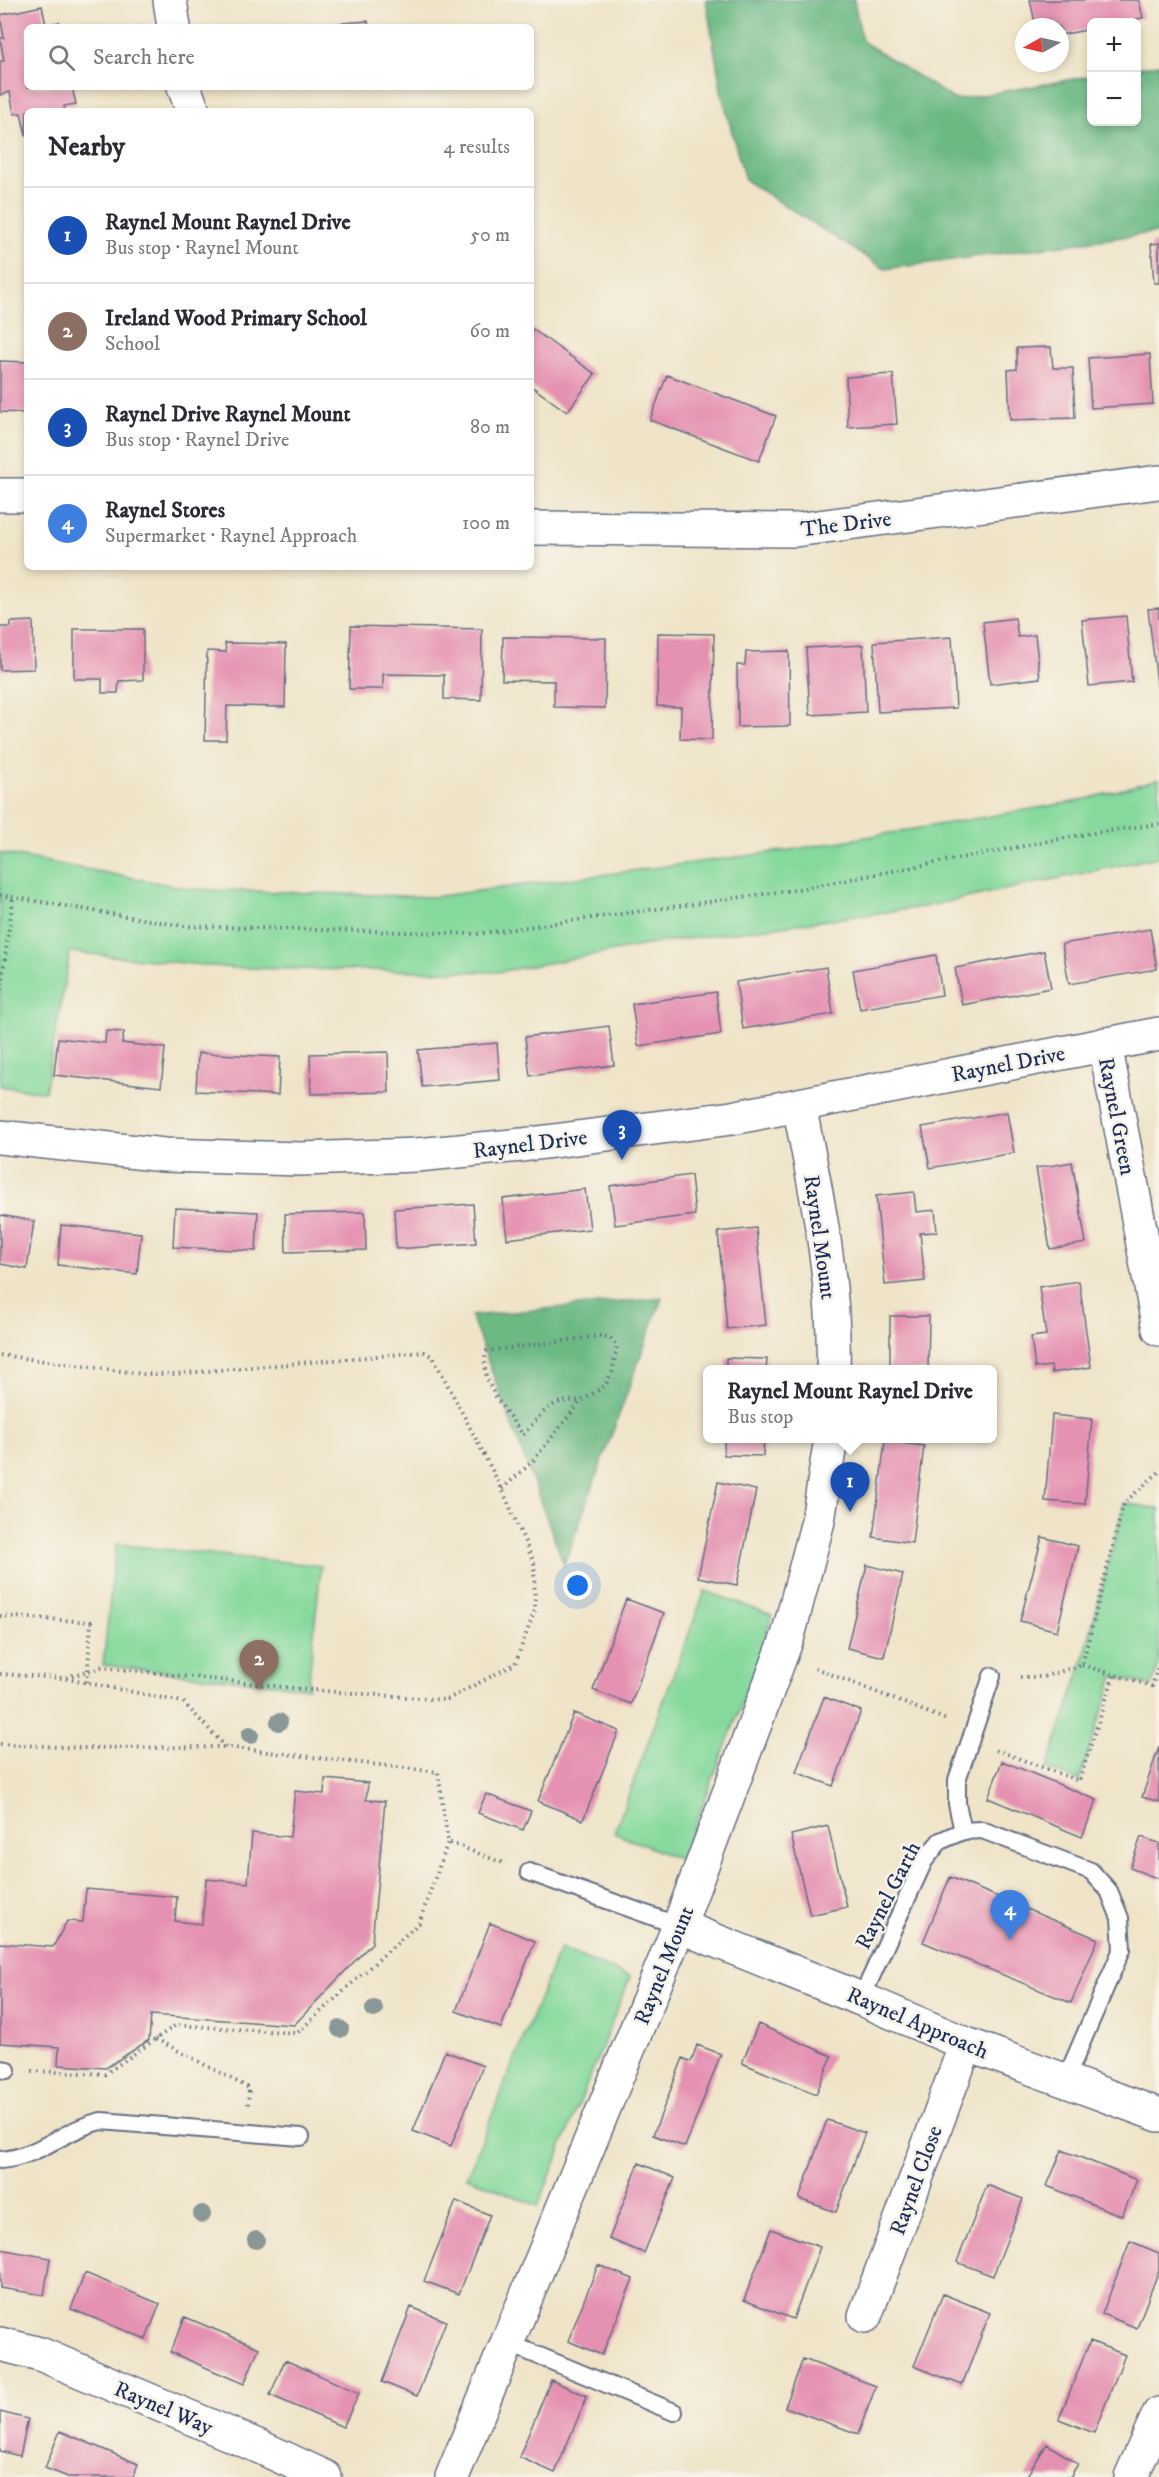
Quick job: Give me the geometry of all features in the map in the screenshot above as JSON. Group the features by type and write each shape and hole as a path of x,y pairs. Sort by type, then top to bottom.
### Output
{"street":[{"path":"170,0 174,24"},
{"path":"184,90 192,108"},
{"name":"The Drive","path":"534,528 795,530 1159,483"},
{"path":"0,495 24,495"},
{"name":"Raynel Drive","path":"0,1137 164,1155 301,1159 417,1155 522,1145 732,1118 1159,1034"},
{"name":"Raynel Green","path":"1105,1044 1159,1329"},
{"name":"Raynel Mount","path":"799,1105 820,1211 834,1333 833,1365"},
{"name":"Raynel Mount","path":"452,2477 679,1926 781,1655 818,1521 830,1443"},
{"name":"Raynel Approach","path":"679,1926 861,1998 966,2043 1159,2115"},
{"name":"Raynel Close","path":"865,2316 966,2043"},
{"name":"Raynel Way","path":"0,2344 39,2354 260,2447 325,2477"},
{"path":"1131,2477 1159,2414"}],"lane":[{"path":"992,1676 957,1780 957,1804 963,1831 982,1830 1091,1871 1109,1892 1120,1918 1122,1949 1065,2081"},
{"name":"Raynel Garth","path":"861,1998 924,1861 940,1841 963,1831"},
{"path":"529,1872 679,1926"},
{"path":"0,2160 15,2159 83,2125 101,2121 301,2137"},
{"path":"508,2343 674,2412"}],"path":[{"path":"0,896 183,926 477,934 793,890 1086,834 1159,824"},
{"path":"0,996 13,898"},
{"path":"502,1489 532,1462 580,1401 605,1386 612,1372 617,1346 610,1337 600,1336 487,1351 483,1362 493,1391 522,1435 551,1404 565,1400 580,1401"},
{"path":"0,1355 143,1374 175,1374 424,1352 433,1357 502,1489 534,1563 535,1610 515,1664 446,1700 311,1690 102,1667 63,1678"},
{"path":"1082,1665 1124,1503 1159,1472"},
{"path":"0,1616 92,1622 87,1683"},
{"path":"781,1655 1079,1781 1114,1675"},
{"path":"992,1676 1043,1677 1082,1665 1152,1686 1159,1664"},
{"path":"0,1674 63,1678 183,1702 226,1747"},
{"path":"0,1744 82,1748 226,1747 438,1772 448,1842 419,1923 297,2033 176,2025 105,2074 4,2069"},
{"path":"448,1842 529,1872"},
{"path":"156,2039 249,2088 248,2133"}],"green space":[{"path":"706,0 854,0 862,41 955,100 1087,77 1087,126 1141,126 1141,67 1159,64 1159,232 885,269 745,180 722,95"},
{"path":"1159,779 1159,857 923,907 663,942 498,972 234,968 70,952 45,1092 0,1086 0,853 191,889 433,897 790,850 1079,801"},
{"path":"662,1298 564,1564 471,1316"},
{"path":"1124,1503 1159,1509 1159,1664 1152,1686 1114,1676 1079,1781 1047,1769 1082,1665"},
{"path":"116,1544 321,1566 308,1688 103,1665"},
{"path":"705,1591 772,1615 754,1673 681,1860 614,1833"},
{"path":"560,1948 630,1977 538,2206 467,2177"}],"building":[{"path":"1030,0 1139,0 1143,18 1087,18 1087,30 1069,33 1069,18 1034,18"},
{"path":"42,6 46,24 24,24 24,90 73,90 76,104 64,106 64,108 24,108 24,127 21,113 14,114 10,92 0,95 0,61 4,61 0,38 4,38 0,15"},
{"path":"368,21 368,24 329,24"},
{"path":"1159,243 1159,283 1154,283 1151,244"},
{"path":"534,330 595,374 567,412 534,388"},
{"path":"1051,347 1053,368 1073,368 1075,418 1010,420 1008,370 1017,369 1017,348"},
{"path":"1150,354 1153,404 1091,408 1088,358"},
{"path":"0,361 24,362 24,413 0,412"},
{"path":"893,374 897,424 848,427 846,377"},
{"path":"667,375 776,416 759,461 650,420"},
{"path":"1159,608 1159,691 1158,691 1148,609"},
{"path":"1126,616 1132,682 1089,686 1082,620"},
{"path":"1015,618 1018,637 1035,635 1040,678 990,684 983,622"},
{"path":"33,621 34,669 0,670 0,627 11,627 11,622"},
{"path":"351,626 482,629 481,700 444,699 444,675 383,674 383,689 349,689"},
{"path":"74,629 143,629 143,680 119,681 118,693 102,693 102,679 74,679"},
{"path":"658,633 714,634 712,740 680,739 681,707 657,706"},
{"path":"503,637 606,638 605,708 554,707 554,681 502,680"},
{"path":"952,637 956,708 878,712 874,642"},
{"path":"225,643 286,644 285,707 227,706 226,740 205,740 207,651 226,652"},
{"path":"863,645 866,712 810,715 806,648"},
{"path":"789,651 790,726 738,727 737,665 745,665 746,652"},
{"path":"1150,929 1157,969 1069,984 1062,944"},
{"path":"1044,951 1051,988 962,1005 955,968"},
{"path":"936,955 942,995 860,1009 853,970"},
{"path":"826,967 833,1014 743,1029 736,982"},
{"path":"716,992 721,1034 638,1046 632,1004"},
{"path":"609,1026 614,1065 530,1076 525,1037"},
{"path":"106,1031 124,1032 122,1043 165,1048 161,1087 54,1075 58,1038 105,1043"},
{"path":"497,1043 500,1080 422,1087 418,1050"},
{"path":"388,1052 389,1092 311,1094 310,1054"},
{"path":"198,1053 280,1057 278,1095 196,1091"},
{"path":"1007,1112 1014,1153 930,1168 922,1127"},
{"path":"1072,1162 1086,1243 1050,1249 1036,1168"},
{"path":"691,1175 695,1215 615,1225 610,1186"},
{"path":"585,1189 590,1229 507,1239 503,1199"},
{"path":"914,1192 916,1212 935,1210 937,1232 920,1233 925,1281 885,1285 876,1196"},
{"path":"473,1204 476,1243 396,1249 394,1209"},
{"path":"175,1208 258,1212 256,1251 173,1247"},
{"path":"365,1212 366,1250 286,1252 285,1214"},
{"path":"0,1215 34,1221 27,1269 0,1264"},
{"path":"61,1225 141,1233 137,1274 58,1265"},
{"path":"756,1228 766,1325 727,1329 718,1232"},
{"path":"1079,1281 1091,1367 1052,1373 1051,1366 1035,1368 1031,1337 1046,1335 1039,1287"},
{"path":"890,1316 929,1316 928,1365 890,1365"},
{"path":"726,1358 767,1359 766,1365 726,1365"},
{"path":"1052,1415 1092,1419 1085,1504 1045,1501"},
{"path":"724,1443 764,1443 763,1456 724,1455"},
{"path":"885,1443 924,1446 912,1543 873,1537"},
{"path":"718,1482 756,1490 737,1585 698,1577"},
{"path":"1042,1537 1078,1546 1057,1631 1020,1621"},
{"path":"867,1565 903,1574 884,1657 847,1648"},
{"path":"626,1599 664,1613 631,1704 593,1690"},
{"path":"824,1697 861,1711 833,1786 796,1772"},
{"path":"574,1713 619,1731 583,1820 538,1801"},
{"path":"1159,1747 1159,1802 1142,1797"},
{"path":"1002,1761 1097,1800 1082,1837 988,1798"},
{"path":"325,1779 368,1783 366,1800 385,1801 372,1943 294,2025 151,2015 149,2040 106,2068 58,2065 59,2047 0,2043 0,1943 53,1947 67,1921 83,1922 86,1889 177,1897 175,1921 202,1924 206,1879 248,1883 252,1833 290,1837 295,1791 324,1794"},
{"path":"486,1794 531,1811 523,1830 478,1813"},
{"path":"828,1826 847,1907 810,1915 791,1835"},
{"path":"1141,1837 1159,1843 1159,1879 1130,1868"},
{"path":"950,1877 1098,1939 1071,2003 923,1942"},
{"path":"490,1923 535,1941 501,2028 456,2011"},
{"path":"758,2024 832,2056 816,2094 742,2063"},
{"path":"697,2045 721,2054 685,2147 653,2135 683,2058 691,2062"},
{"path":"445,2051 483,2066 451,2146 413,2131"},
{"path":"827,2120 865,2133 836,2212 799,2199"},
{"path":"1062,2150 1137,2180 1122,2216 1047,2186"},
{"path":"639,2163 675,2178 644,2253 609,2239"},
{"path":"987,2185 1023,2199 993,2276 957,2262"},
{"path":"456,2201 490,2215 459,2294 424,2281"},
{"path":"771,2229 820,2247 793,2319 744,2300"},
{"path":"1130,2241 1159,2253 1159,2270 1137,2328 1102,2314"},
{"path":"0,2249 50,2258 44,2295 0,2288"},
{"path":"598,2265 633,2279 602,2355 568,2341"},
{"path":"85,2273 160,2304 146,2339 71,2309"},
{"path":"943,2294 990,2313 962,2385 914,2366"},
{"path":"411,2307 446,2321 417,2396 382,2382"},
{"path":"185,2317 259,2348 244,2384 170,2352"},
{"path":"1090,2341 1125,2355 1094,2433 1059,2419"},
{"path":"803,2359 876,2386 858,2434 785,2407"},
{"path":"285,2360 359,2393 343,2427 270,2395"},
{"path":"551,2380 587,2396 555,2473 519,2457"},
{"path":"0,2412 28,2419 20,2456 0,2451"},
{"path":"60,2431 138,2464 133,2477 68,2477 45,2468"},
{"path":"1047,2444 1078,2464 1070,2477 1026,2477"}],"place":[{"name":"Raynel Drive Raynel Mount","path":"622,1160"},
{"name":"Raynel Mount Raynel Drive","path":"850,1512"},
{"name":"Ireland Wood Primary School","path":"259,1690"},
{"name":"Raynel Stores","path":"1010,1940"}]}
